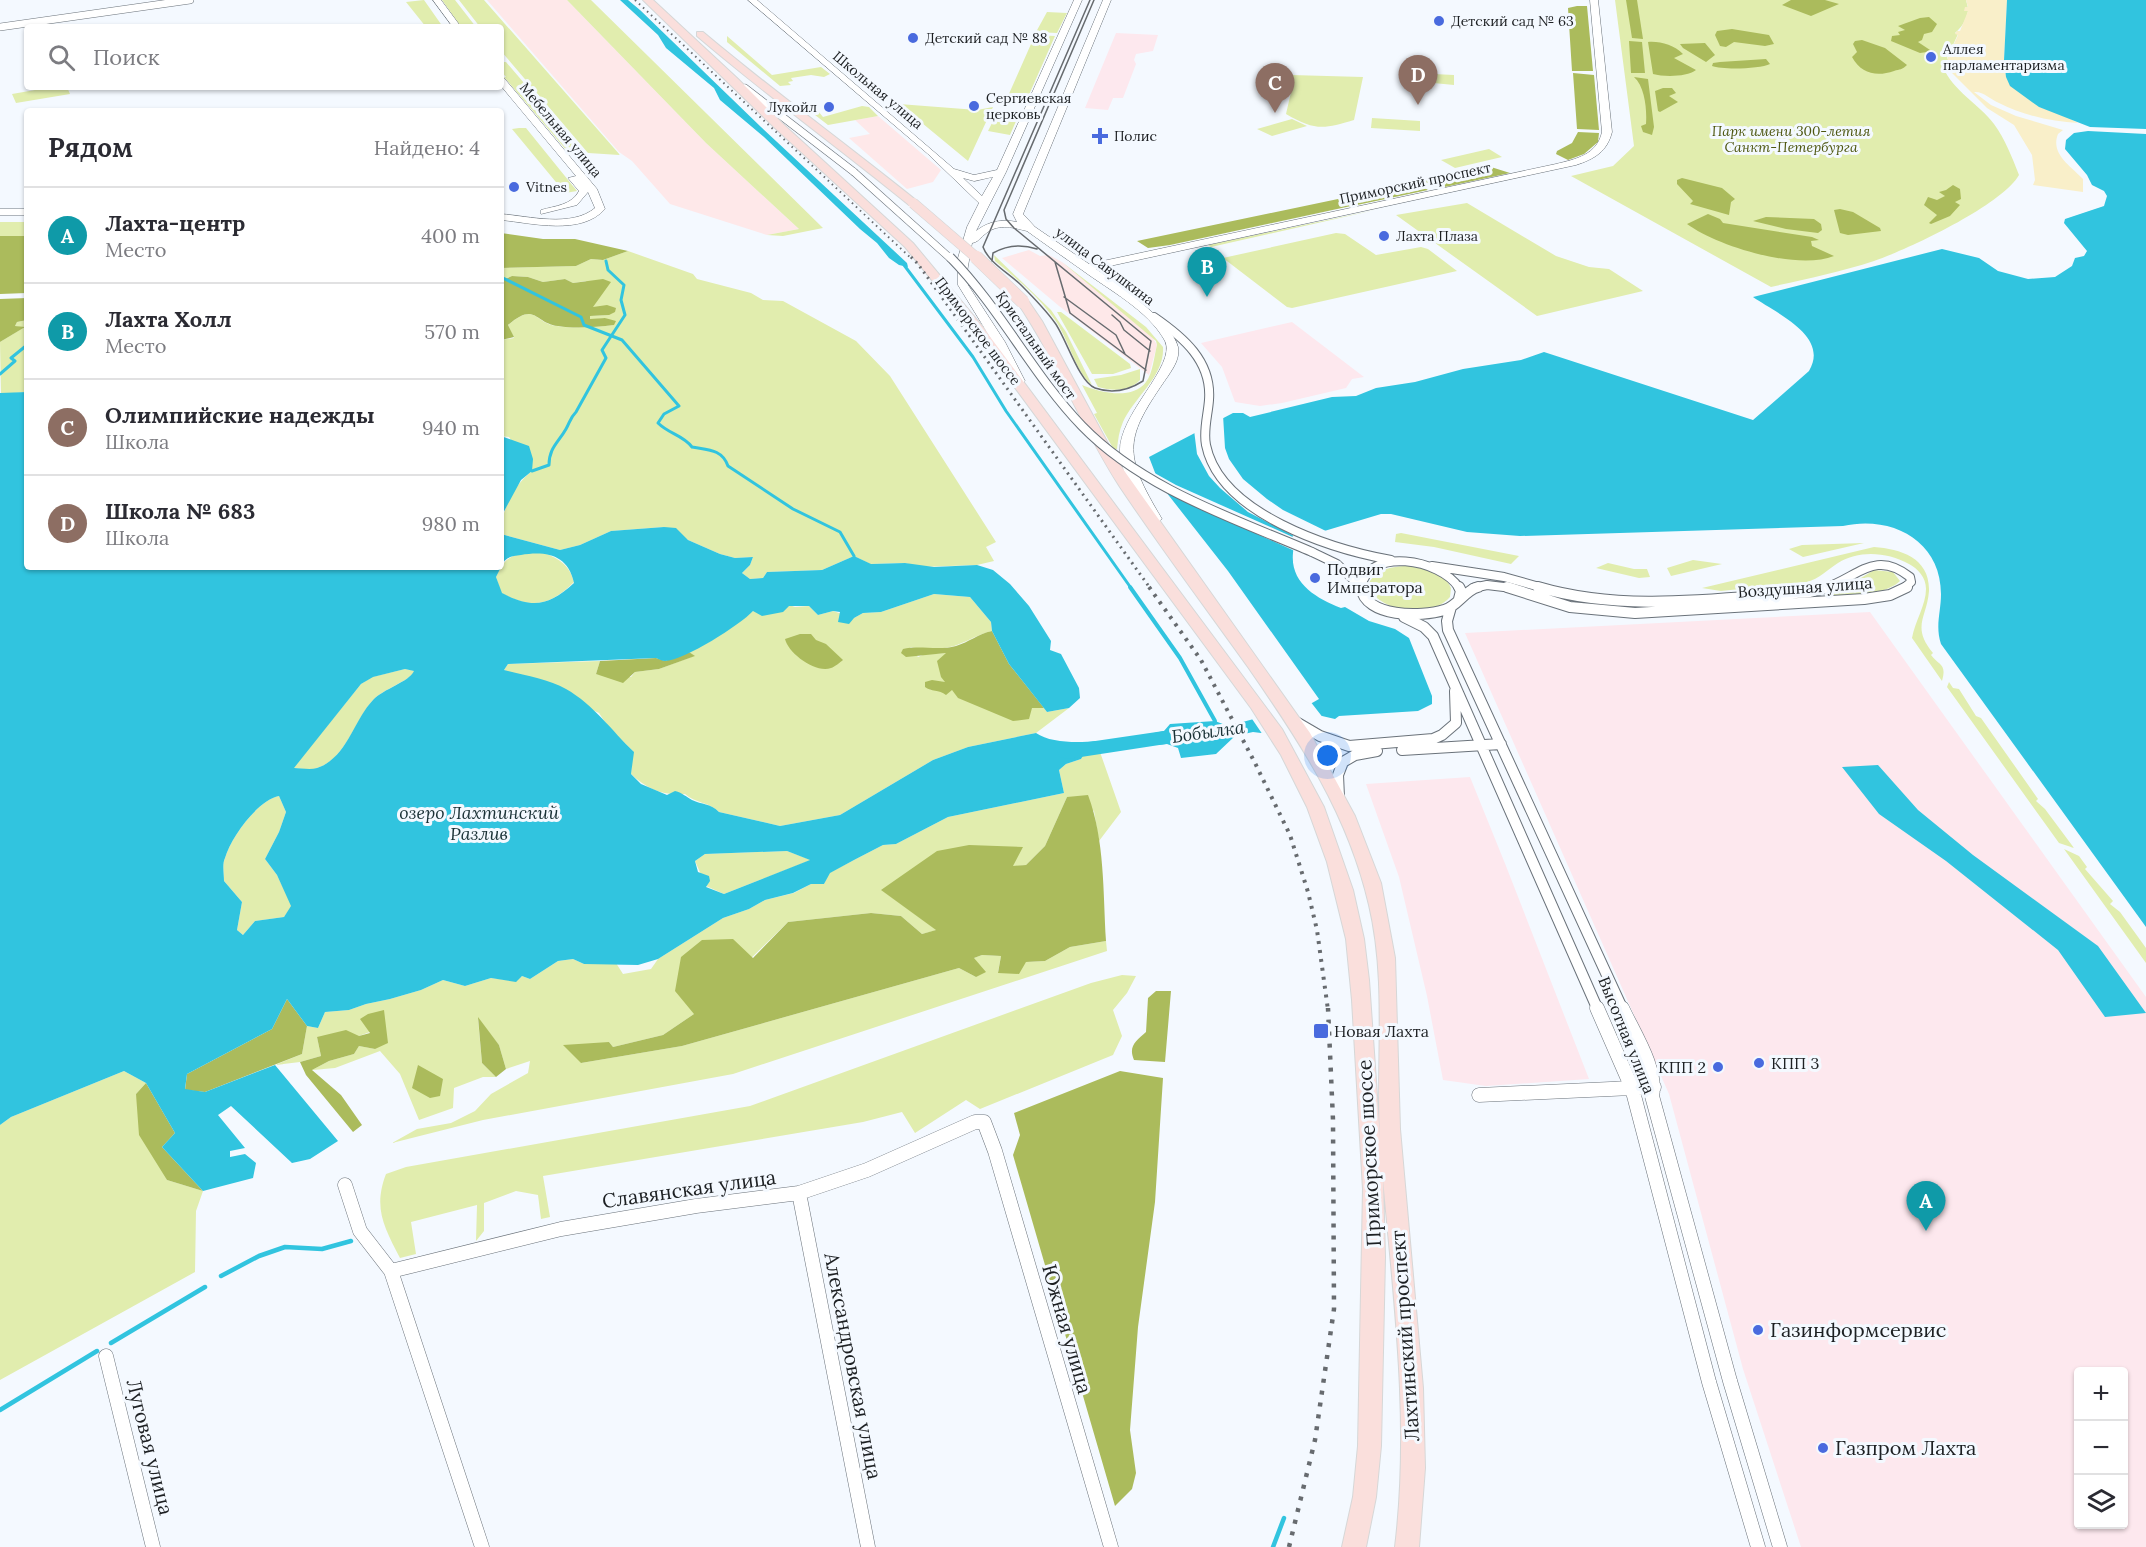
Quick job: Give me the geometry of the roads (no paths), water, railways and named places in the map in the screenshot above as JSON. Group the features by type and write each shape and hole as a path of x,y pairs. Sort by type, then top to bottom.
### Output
{"main road":[{"name":"Приморское шоссе","path":"648,0 925,263 1257,705 1279,736 1307,789 1334,856 1352,920 1361,980 1374,1203 1372,1414 1359,1527 1354,1547"},
{"path":"663,0 765,89 836,141 914,203 989,268 1023,302 1058,357 1078,403 1111,461 1173,550"},
{"name":"Приморское шоссе","path":"1173,550 1298,726 1340,803 1358,844 1378,907 1390,990 1389,1054"},
{"name":"Лахтинский проспект","path":"1389,1054 1389,1118 1409,1345 1413,1449 1407,1547"}],"street":[{"path":"0,27 190,0"},
{"path":"429,0 446,24"},
{"path":"437,0 454,24"},
{"name":"Школьная улица","path":"752,0 946,166 984,203"},
{"path":"1024,392 999,342 963,285 960,275 961,261 984,203 1001,172 1078,0"},
{"name":"улица Савушкина","path":"1107,0 1019,208 1020,219 1137,306 1165,334 1172,348 1173,356 1128,427 1125,445 1128,464 1173,550"},
{"name":"Приморский проспект","path":"1085,267 1556,167 1593,155 1606,141 1607,132 1594,0"},
{"name":"Кристальный мост","path":"735,81 854,172 966,273 1011,329 1061,406 1100,444 1170,489 1337,564 1360,586"},
{"name":"Мебельная улица","path":"504,84 592,189 599,205 596,214"},
{"name":"Мебельная улица","path":"500,90 584,191 580,199 571,204 545,212"},
{"path":"946,166 960,175 974,178 1001,172"},
{"path":"504,209 596,214"},
{"path":"0,212 24,212"},
{"path":"504,217 577,220 596,214"},
{"path":"0,219 24,219"},
{"path":"965,248 988,225 1009,223 1031,229"},
{"path":"1137,306 1173,331 1195,350 1205,368 1209,381 1204,438 1212,464 1219,475 1241,497 1258,509 1324,543 1353,554 1432,566 1453,577 1459,584 1461,591 1459,599 1451,607 1425,615 1393,613"},
{"path":"1360,586 1360,580 1368,571 1382,564 1400,561"},
{"name":"Воздушная улица","path":"1432,566 1504,577 1568,596 1640,603 1810,592 1833,585 1861,568 1873,565 1897,567 1910,577 1911,582 1908,587 1885,596 1635,613 1570,607 1493,584 1474,588 1459,599"},
{"name":"Высотная улица","path":"1360,586 1363,595 1372,603 1424,627 1433,636 1454,679 1632,1088 1709,1382 1758,1547"},
{"name":"Высотная улица","path":"1451,607 1447,621 1448,630 1651,1071 1653,1091 1730,1381 1779,1547"},
{"path":"1298,726 1349,746 1433,739 1442,735 1456,723 1454,679"},
{"path":"1340,803 1336,771 1344,760 1355,755 1373,751 1501,744"},
{"path":"1479,1095 1632,1088 1653,1091"},
{"name":"Славянская улица","path":"391,1271 561,1229 696,1206 799,1193 867,1170 975,1122 984,1122"},
{"name":"Южная улица","path":"984,1122 995,1151 1111,1547"},
{"path":"345,1185 360,1231 391,1271 482,1547"},
{"name":"Александровская улица","path":"799,1193 868,1547"},
{"name":"Луговая улица","path":"106,1356 153,1547"}],"water":[{"path":"620,0 628,0 640,10 907,263 908,267 899,265 889,258 877,243 764,137 720,100 714,88 666,48 658,35"},
{"path":"2007,0 2146,0 2146,129 2090,127 2039,107 2010,86 2006,77 2004,60"},
{"path":"2088,131 2146,134 2146,927 1941,644 1938,625 1941,594 1939,575 1932,559 1923,546 1910,536 1895,528 1879,524 1520,536 1467,532 1391,514 1381,514 1321,532 1310,530 1293,535 1293,564 1300,581 1306,588 1332,604 1341,608 1345,607 1369,621 1395,629 1409,638 1432,696 1432,704 1418,711 1339,716 1335,719 1322,716 1261,733 1253,732 1235,736 1216,754 1181,758 1178,748 1167,744 1158,745 1154,733 1164,731 1170,724 1215,721 1228,726 1312,703 1319,699 1228,571 1159,483 1149,457 1233,413 1243,413 1250,417 1332,397 1356,396 1376,388 1415,382 1463,369 1521,360 1544,352 1753,420 1809,371 1814,358 1807,336 1798,327 1753,297 1942,249 1979,258 1998,271 2028,279 2055,277 2072,266 2075,258 2084,256 2087,251 2064,223 2065,219 2104,206 2107,196 2104,191 2092,185 2087,175 2065,149 2066,140 2074,133"},
{"name":"озеро Лахтинский Разлив","path":"24,392 24,570 500,570 496,577 502,593 522,601 540,603 556,597 574,583 571,573 561,560 547,554 512,557 504,562 504,535 560,550 580,545 611,531 676,528 688,540 720,554 735,558 753,557 750,565 742,573 750,579 763,578 767,572 822,570 854,556 871,564 905,563 934,567 977,565 993,570 1010,584 1029,606 1051,641 1050,650 1061,654 1079,688 1080,698 1069,708 1047,712 1009,664 992,631 991,622 970,597 934,594 881,612 863,613 849,624 838,622 840,612 833,611 818,615 809,606 789,606 783,612 762,616 753,611 737,625 712,641 685,655 665,661 656,658 508,664 504,670 559,686 576,695 594,710 634,752 631,774 641,784 667,795 678,792 719,812 780,826 840,815 933,760 968,747 1036,733 1056,740 1096,741 1100,752 1084,754 1081,759 1066,764 1059,770 1064,793 948,817 896,844 883,845 854,860 830,873 824,884 811,884 793,893 765,900 749,909 723,918 658,959 638,965 584,964 573,959 558,961 530,979 522,976 516,982 491,978 465,986 443,980 421,990 390,999 349,1010 325,1012 318,1028 307,1026 287,999 272,1029 187,1074 185,1089 205,1092 275,1065 338,1141 310,1159 292,1163 231,1106 218,1115 245,1148 230,1151 230,1157 245,1154 256,1163 253,1178 203,1191 162,1147 175,1133 146,1083 124,1071 11,1117 0,1125 0,393","holes":["405,669 414,671 407,679 373,700 336,756 317,768 294,768 361,684 373,677","279,796 286,812 265,859 277,875 291,906 284,917 255,921 243,935 237,930 242,902 224,881 224,860 233,840 246,821 263,804","787,851 810,860 724,894 706,887 710,881 709,876 698,872 695,861 705,854"]},
{"path":"504,437 529,446 533,459 532,471 521,480 504,511"},
{"path":"1878,765 1918,810 1973,855 2098,946 2146,1013 2105,1017 2058,950 1946,861 1879,814 1842,767"}],"waterway":[{"path":"606,261 608,270 624,285 621,300 625,315 611,336"},
{"path":"904,265 973,357 1006,411 1131,588"},
{"path":"504,278 581,317 584,325 611,336"},
{"path":"532,471 549,465 552,450 606,358 602,350 611,336"},
{"path":"611,336 622,340 679,406 664,414 658,423 692,447 718,453 728,466 793,509 840,532 854,556"},
{"path":"0,374 15,361 11,358 24,347"},
{"path":"1130,587 1180,658 1215,721"},
{"name":"Бобылка","path":"1068,752 1184,735"},
{"path":"221,1276 259,1256 285,1247 322,1249 351,1241"},
{"path":"111,1343 205,1287"},
{"path":"0,1410 97,1351"},
{"path":"1273,1547 1284,1518"}],"tram line":[{"path":"992,260 983,247 1090,0"},
{"path":"1094,0 1004,210 1006,219 1014,228 1151,341 1149,350"},
{"path":"992,260 993,253 1004,248 1026,246 1037,249"},
{"path":"992,260 1021,285 1051,318 1078,369 1089,384 1101,390 1126,389 1143,381 1145,369"},
{"path":"1055,262 1066,298"},
{"path":"1066,298 1116,335 1125,354"},
{"path":"1066,298 1070,313 1145,369"},
{"path":"1112,315 1120,322 1124,330 1149,350"},
{"path":"1145,369 1149,350"}],"railway":[{"path":"635,0 912,259"},
{"path":"911,257 1150,588"},
{"path":"1149,587 1201,660 1290,835 1317,930 1328,1010"},
{"path":"1289,1547 1315,1440 1334,1309 1333,1120 1328,1008"}],"place":[{"name":"Детский сад № 63","path":"1439,21"},
{"name":"Детский сад № 88","path":"913,38"},
{"name":"Аллея парламентаризма","path":"1931,57"},
{"name":"Школа № 683","path":"1418,105"},
{"name":"Сергиевская церковь","path":"974,106"},
{"name":"Лукойл","path":"829,107"},
{"name":"Олимпийские надежды","path":"1275,113"},
{"name":"Полис","path":"1100,136"},
{"name":"Vitnes","path":"514,187"},
{"name":"Лахта Плаза","path":"1384,236"},
{"name":"Лахта Холл","path":"1207,297"},
{"name":"Подвиг Императора","path":"1315,578"},
{"name":"Новая Лахта","path":"1321,1031"},
{"name":"КПП 3","path":"1759,1063"},
{"name":"КПП 2","path":"1718,1067"},
{"name":"Лахта-центр","path":"1926,1231"},
{"name":"Газинформсервис","path":"1758,1330"},
{"name":"Газпром Лахта","path":"1823,1448"}],"park label":[{"name":"Парк имени 300-летия Санкт-Петербурга","path":"1791,140"}]}
